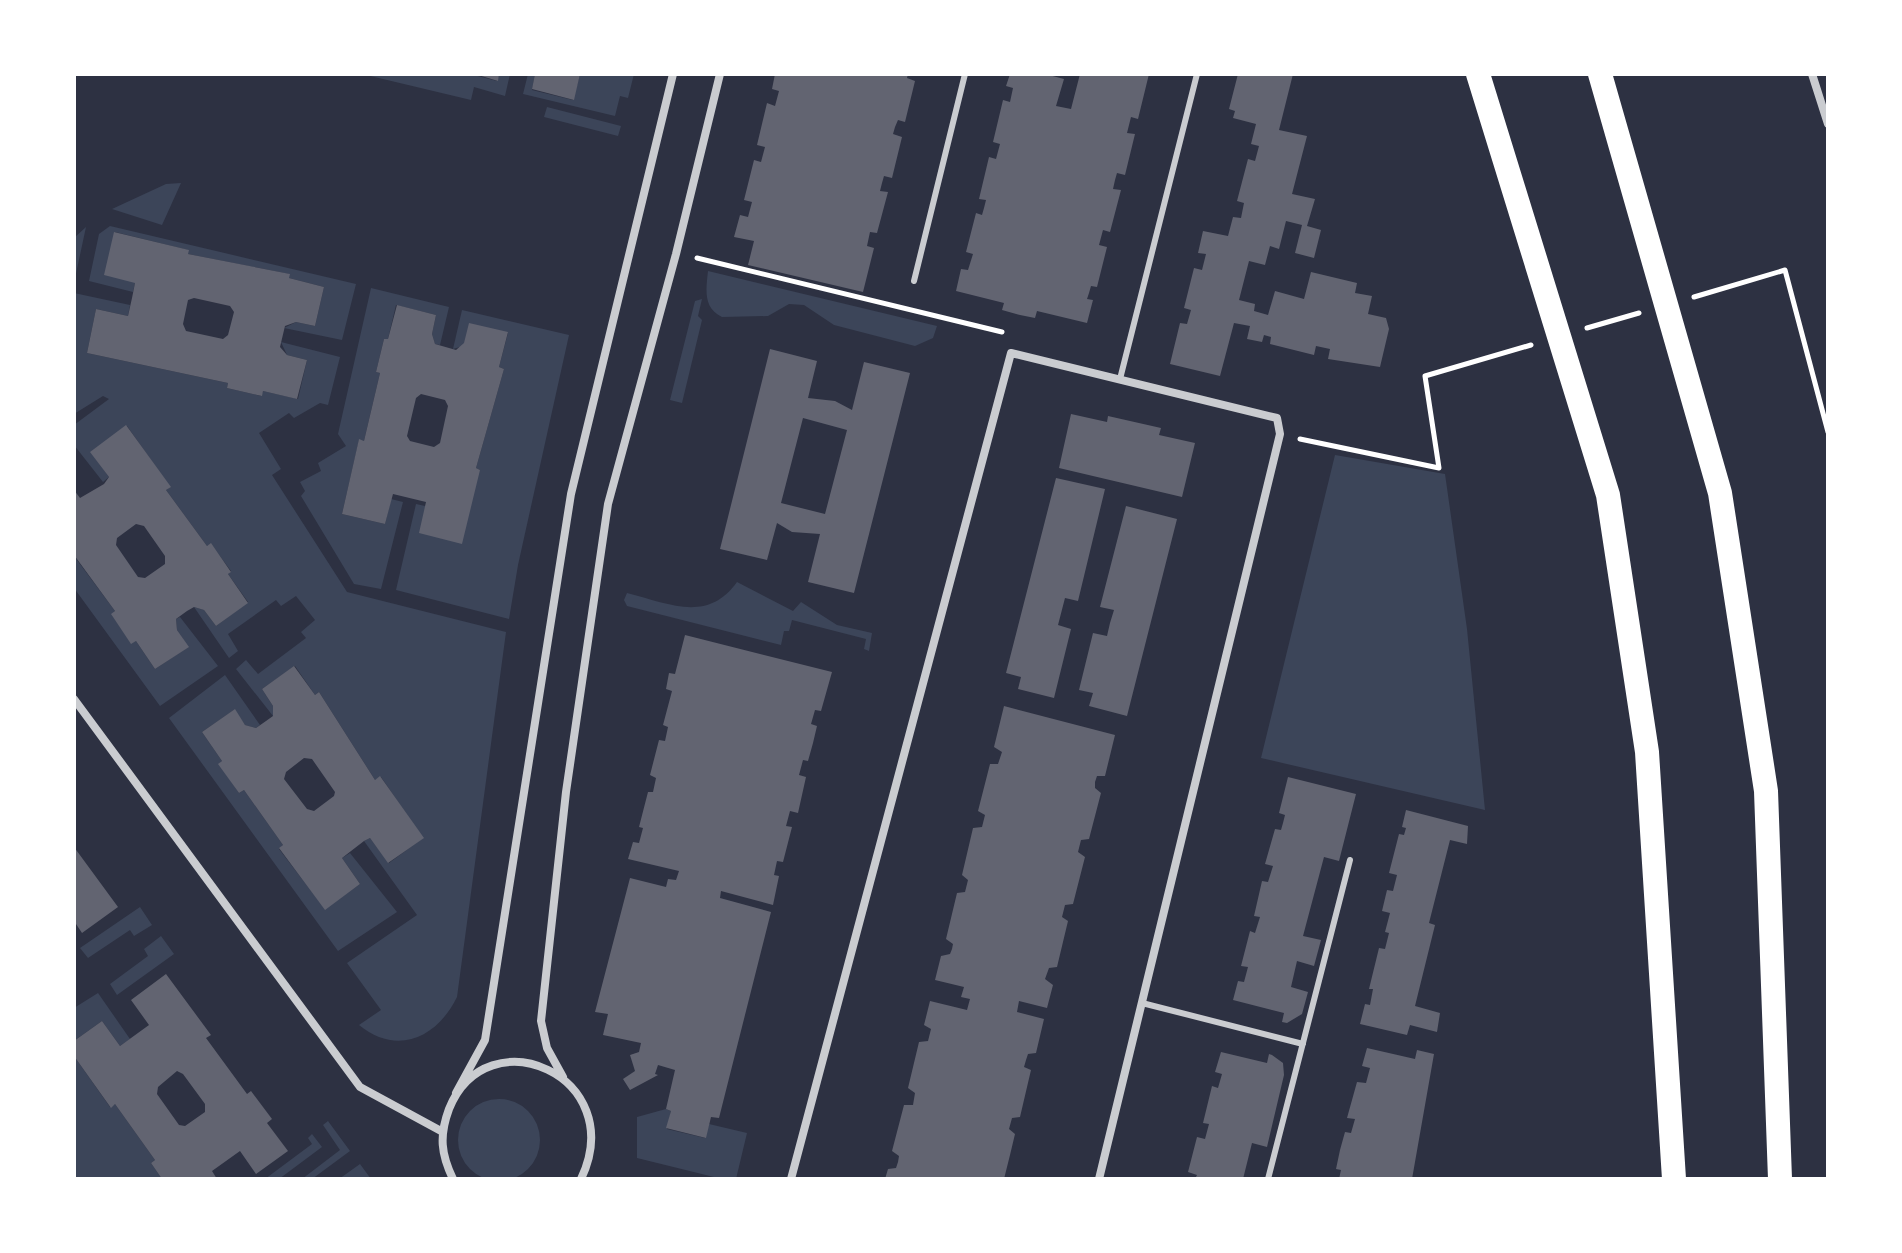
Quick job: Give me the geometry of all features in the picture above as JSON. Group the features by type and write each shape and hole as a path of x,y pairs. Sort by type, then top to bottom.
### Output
{"highway":[{"path":"1478,74 1608,495 1647,752 1674,1179"},
{"path":"1600,74 1720,493 1766,791 1780,1179"}],"street":[{"path":"453,1179 443,1158 441,1131 456,1093 485,1040 571,494 673,74"},
{"path":"581,1179 590,1159 591,1125 579,1094 563,1077 547,1048 541,1021 566,792 608,504 676,254 720,74"},
{"path":"1812,74 1828,124"},
{"path":"791,1179 1011,353 1277,418 1280,434 1099,1179"},
{"path":"74,699 360,1087 441,1131"},
{"path":"456,1093 473,1076 495,1065 518,1062 542,1066 563,1077"}],"lane":[{"path":"914,281 965,74"},
{"path":"1120,379 1197,74"},
{"path":"1268,1179 1350,860"},
{"path":"1142,1003 1303,1044"}],"path":[{"path":"676,254 1016,335 1011,353"},
{"path":"1280,434 1439,468 1425,376"}],"shaded area":[{"path":"362,74 470,74 497,81 499,74 510,74 505,96 474,87 471,100"},
{"path":"528,74 535,74 532,90 573,100 580,74 634,74 628,98 620,96 615,116 523,94"},
{"path":"547,107 621,126 618,136 544,117"},
{"path":"181,183 162,225 112,209 166,184"},
{"path":"110,226 356,284 342,340 284,328 296,322 315,326 324,287 289,278 289,274 188,254 188,250 115,232 135,283 133,292 89,281 99,234"},
{"path":"86,227 74,283 74,238"},
{"path":"708,271 937,326 933,338 915,346 834,325 804,305 789,304 768,316 722,317 709,304"},
{"path":"371,288 449,307 440,345 435,344 432,334 436,315 396,305 376,372 380,373 364,441 359,440 342,514 385,524 391,499 403,502 381,589 354,584 301,496 305,491 300,482 321,471 318,463 346,446 338,434"},
{"path":"74,293 130,305 128,316 96,309 87,353 228,383 227,388 261,396 263,391 298,399 307,360 287,355 281,342 340,357 328,405 320,403 294,418 289,413 259,433 281,469 272,475 347,592 506,632 457,997 439,1023 415,1038 401,1041 388,1039 359,1025 381,1010 347,963 417,915 364,841 370,838 389,863 423,838 381,777 375,780 319,692 315,695 295,666 262,689 273,706 273,716 236,669 246,660 258,674 306,638 301,632 315,620 296,596 281,606 276,600 228,634 238,651 229,658 194,607 204,610 216,626 248,602 228,574 231,571 211,544 207,546 166,490 170,487 127,426 91,452 109,477 103,482 74,445 74,425 109,399 103,396 74,414"},
{"path":"702,299 698,316 702,320 682,403 670,400 695,301"},
{"path":"462,310 569,335 509,619 396,590 416,504 425,506 480,470 476,468 504,369 499,367 508,333 453,349"},
{"path":"1335,455 1445,474 1467,629 1485,810 1261,758"},
{"path":"74,556 115,611 112,615 131,643 136,641 155,669 188,647 177,630 176,619 180,617 218,666 160,706 74,588"},
{"path":"737,582 793,611 801,602 837,625 872,633 869,651 864,649 866,639 792,620 789,631 784,631 781,645 627,606 624,600 627,593 672,605 700,607 725,595"},
{"path":"225,675 260,725 256,728 245,725 234,710 202,732 239,793 244,790 283,845 279,849 325,909 360,884 342,858 350,853 397,912 338,951 169,718"},
{"path":"140,907 152,925 134,936 130,930 88,958 80,948"},
{"path":"161,936 174,954 117,995 110,984 148,956 144,949"},
{"path":"98,993 130,1039 120,1046 102,1021 74,1041 74,1008"},
{"path":"74,1056 110,1107 115,1104 155,1160 151,1163 162,1179 74,1179"},
{"path":"499,1099 515,1102 528,1111 537,1124 540,1140 537,1156 528,1169 515,1178 499,1181 483,1178 470,1169 461,1156 458,1140 461,1124 470,1111 483,1102"},
{"path":"666,1109 671,1111 667,1129 705,1138 709,1124 747,1133 736,1179 722,1179 637,1158 637,1117"},
{"path":"328,1121 350,1151 312,1179 302,1179 340,1150 323,1125"},
{"path":"312,1134 322,1147 279,1179 265,1179 312,1144 308,1138"},
{"path":"360,1164 371,1179 339,1179"}],"building":[{"path":"475,74 499,74 498,81"},
{"path":"535,74 580,74 574,100 532,89"},
{"path":"775,74 908,74 907,78 915,81 905,122 898,120 893,134 902,137 892,178 884,176 882,183 880,191 888,192 877,233 870,232 867,246 874,248 863,292 748,265 754,241 734,237 740,215 748,217 752,202 744,200 754,160 761,162 765,147 757,145 767,103 775,106 779,91 772,89"},
{"path":"1010,74 1045,74 1064,79 1056,106 1071,109 1080,74 1149,74 1138,119 1131,117 1127,133 1135,134 1125,175 1117,173 1115,180 1113,189 1121,190 1110,232 1103,230 1099,245 1107,247 1097,287 1091,286 1087,299 1093,300 1087,323 1037,311 1035,318 1020,315 1002,310 1004,303 956,291 961,269 968,270 973,254 966,252 976,213 982,215 986,200 979,199 989,157 996,159 1000,144 993,142 1003,100 1010,102 1013,88 1006,86"},
{"path":"1238,74 1293,74 1279,130 1307,136 1292,194 1315,199 1307,226 1321,230 1314,258 1295,253 1302,225 1286,221 1279,249 1270,246 1265,265 1249,261 1239,300 1255,304 1254,311 1268,315 1275,291 1304,299 1311,272 1357,283 1355,293 1372,296 1368,314 1386,318 1389,329 1380,367 1328,359 1330,349 1316,346 1314,355 1270,344 1271,337 1264,335 1262,342 1247,339 1250,326 1234,323 1220,376 1170,364 1180,323 1187,324 1191,310 1184,308 1194,268 1202,270 1206,254 1198,253 1203,231 1228,236 1233,217 1241,218 1244,203 1237,201 1248,159 1255,161 1259,146 1251,144 1256,124 1233,118 1235,111 1229,109"},
{"path":"114,232 189,250 188,254 290,274 289,278 324,287 315,326 296,322 285,326 280,347 287,355 307,360 297,399 263,391 262,396 227,388 228,383 87,353 96,309 128,316 132,298 135,283 104,275","holes":["194,298 230,306 234,312 228,335 223,339 186,331 183,324 188,300"]},
{"path":"397,305 436,315 432,334 435,344 456,350 464,343 469,323 508,332 499,367 504,369 476,468 480,470 462,544 419,533 426,502 393,494 385,524 342,514 359,439 364,441 380,373 376,372 384,339 388,339","holes":["421,394 445,400 448,406 440,443 434,447 410,441 407,436 416,398"]},
{"path":"770,349 817,361 808,398 835,401 852,410 864,362 910,373 854,593 808,582 820,534 792,532 777,523 767,560 720,549","holes":["803,418 847,430 825,514 781,503"]},
{"path":"1071,414 1107,422 1108,416 1161,428 1159,435 1195,443 1182,497 1059,468"},
{"path":"126,425 171,487 166,490 207,546 211,543 248,603 216,626 204,610 194,607 187,611 176,619 177,630 189,647 155,669 136,641 131,644 111,614 115,611 74,555 74,490 80,498 104,484 109,477 90,452","holes":["136,524 144,526 165,556 165,564 145,578 138,577 116,545 117,538"]},
{"path":"1056,478 1105,489 1078,601 1065,598 1058,625 1071,629 1054,698 1018,689 1021,677 1006,673"},
{"path":"1126,506 1177,519 1127,716 1089,706 1093,693 1079,690 1093,633 1107,636 1114,610 1100,607"},
{"path":"685,635 832,672 821,711 815,710 811,724 817,726 808,761 803,760 799,775 806,777 798,813 790,811 786,826 792,827 783,862 777,861 774,875 779,876 773,905 721,891 720,898 771,912 719,1118 711,1117 706,1138 666,1128 671,1111 666,1109 675,1070 658,1065 655,1074 658,1075 630,1090 623,1079 635,1071 630,1055 639,1052 641,1043 603,1035 608,1014 595,1012 630,878 666,887 668,879 676,880 679,871 628,859 633,842 639,843 643,828 639,827 648,792 653,792 656,778 650,775 659,740 665,741 668,727 663,725 672,691 666,689 669,673 675,674"},
{"path":"294,666 315,695 319,692 375,780 380,776 424,838 388,863 370,838 364,841 342,858 360,884 325,910 279,848 283,845 244,790 239,793 218,764 222,761 202,732 235,709 245,725 256,728 273,716 273,706 262,689","holes":["304,758 312,759 335,792 314,811 307,809 284,779 286,772"]},
{"path":"1004,706 1115,735 1105,776 1097,776 1095,782 1095,788 1101,793 1089,839 1081,840 1078,852 1085,857 1073,904 1065,905 1062,917 1068,921 1057,967 1049,968 1045,979 1053,985 1047,1008 1019,1001 1017,1012 1044,1019 1036,1053 1028,1054 1024,1067 1031,1070 1020,1117 1012,1118 1009,1129 1015,1134 1004,1179 885,1179 888,1169 896,1168 898,1162 899,1156 892,1151 904,1105 913,1105 915,1093 908,1088 919,1042 928,1041 931,1029 924,1025 930,1001 967,1010 970,999 961,997 964,987 935,980 941,956 950,954 952,949 953,944 946,939 957,893 965,892 968,880 962,875 973,828 982,827 985,815 978,811 990,764 998,764 1002,752 994,747"},
{"path":"1288,777 1356,794 1339,861 1324,857 1303,936 1321,940 1314,966 1297,961 1291,987 1308,992 1302,1014 1287,1023 1282,1022 1284,1013 1233,1000 1238,981 1244,982 1248,967 1241,966 1250,931 1255,933 1260,917 1254,916 1262,881 1268,882 1273,866 1265,864 1275,829 1281,830 1283,823 1285,815 1279,813"},
{"path":"1406,810 1468,826 1467,844 1450,840 1429,923 1435,925 1415,1006 1440,1013 1437,1032 1410,1025 1407,1035 1360,1024 1365,1004 1370,1005 1373,989 1369,989 1379,948 1385,949 1389,933 1385,932 1390,913 1382,911 1387,890 1393,891 1397,875 1389,873 1399,834 1404,835 1406,828 1402,827"},
{"path":"74,847 118,907 82,933 74,921"},
{"path":"166,974 211,1035 206,1038 247,1094 251,1091 272,1119 267,1123 288,1151 256,1174 240,1151 212,1171 217,1179 162,1179 151,1163 155,1160 115,1104 111,1108 74,1056 74,1041 102,1021 120,1046 149,1025 131,1000","holes":["177,1071 183,1074 205,1104 205,1112 185,1126 179,1125 157,1094 158,1087"]},
{"path":"1367,1048 1415,1059 1417,1050 1434,1054 1412,1179 1339,1179 1341,1170 1336,1169 1340,1150 1345,1132 1351,1133 1355,1119 1347,1118 1357,1082 1366,1083 1370,1068 1362,1066"},
{"path":"1221,1052 1267,1063 1269,1054 1272,1055 1283,1063 1284,1075 1267,1147 1252,1143 1243,1179 1195,1179 1197,1175 1188,1172 1197,1137 1205,1139 1209,1124 1203,1123 1212,1086 1218,1088 1222,1074 1215,1072"}]}
